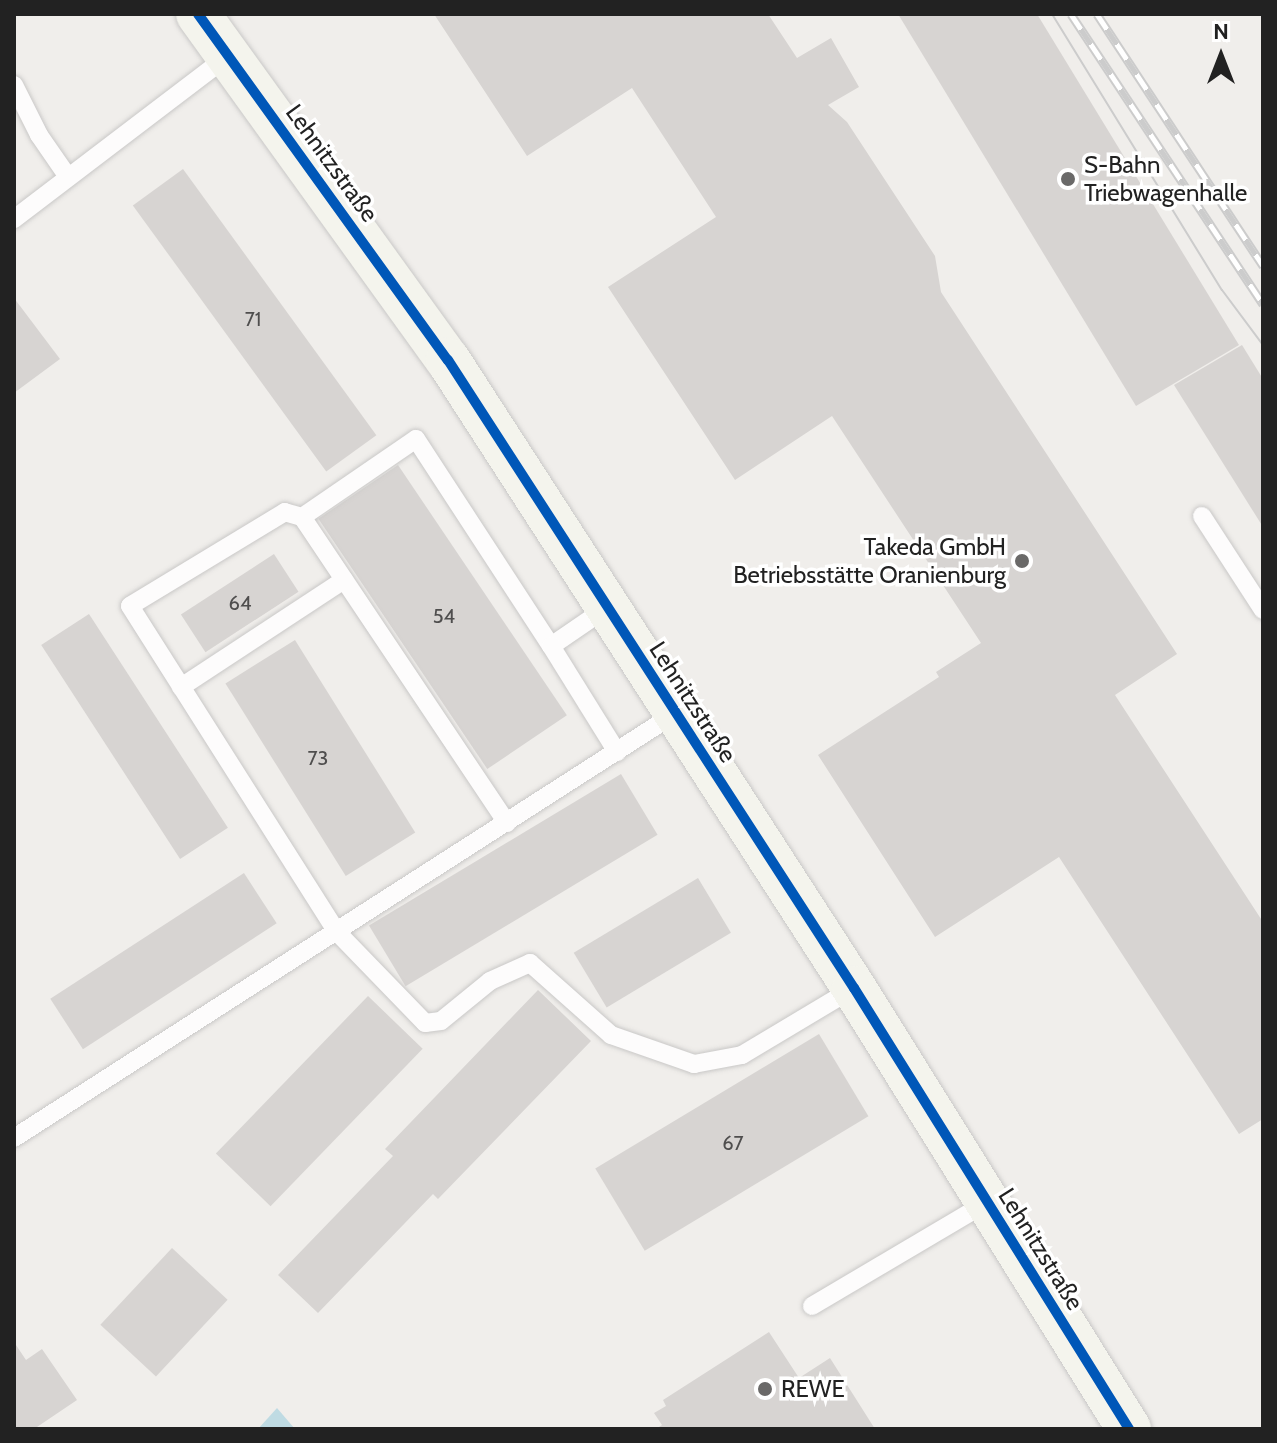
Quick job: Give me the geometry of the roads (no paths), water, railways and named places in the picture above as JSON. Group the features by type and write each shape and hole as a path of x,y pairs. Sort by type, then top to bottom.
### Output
{"main road":[{"name":"Lehnitzstraße","path":"198,14 448,360 854,988 1129,1429"}],"lane":[{"path":"14,219 229,55"},
{"path":"14,85 39,135 68,177"},
{"path":"302,517 416,439 617,752"},
{"path":"507,823 302,517 285,512 130,606 336,931 425,1023 441,1021 490,981 530,963 611,1035 694,1064 742,1055 854,988"},
{"path":"1202,516 1263,610"},
{"path":"181,687 344,580"},
{"path":"551,646 608,607"},
{"path":"14,1138 676,713"},
{"path":"812,1306 988,1202"}],"water":[{"path":"277,1408 295,1429 258,1429"}],"tram line":[{"path":"1052,14 1222,290 1263,345"}],"railway":[{"path":"1071,14 1263,304"},
{"path":"1097,14 1263,266"}],"place":[{"name":"S-Bahn Triebwagenhalle","path":"1068,179"},
{"name":"Takeda GmbH Betriebsstätte Oranienburg","path":"1022,561"},
{"name":"REWE","path":"765,1389"}]}
